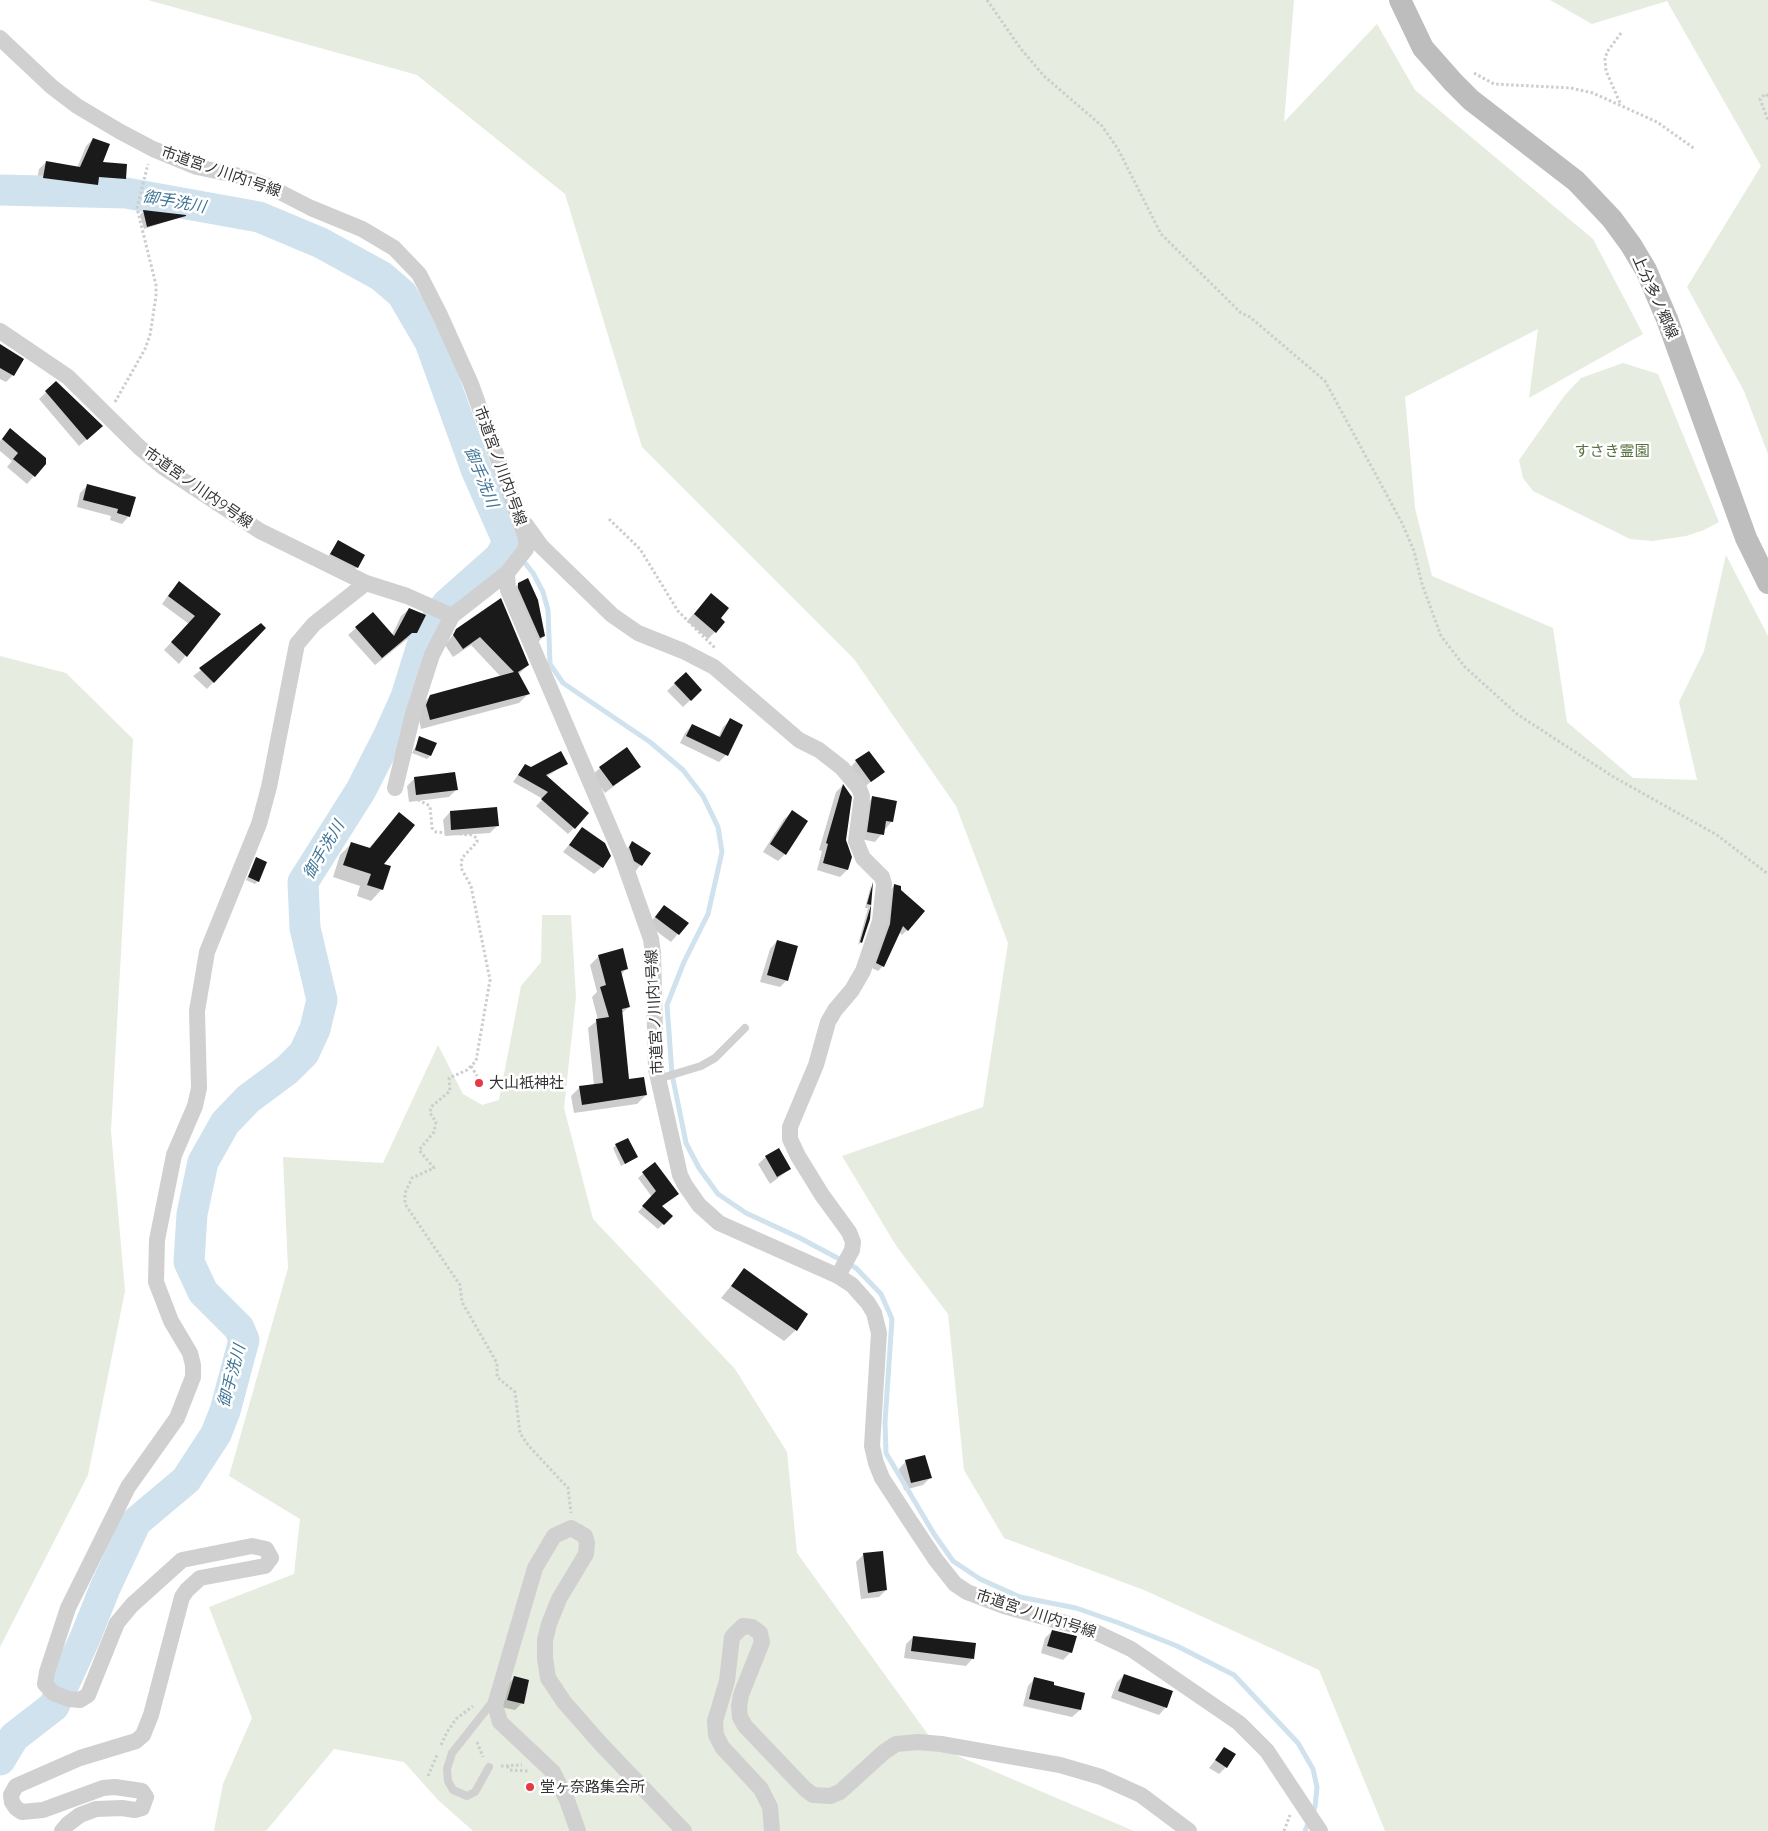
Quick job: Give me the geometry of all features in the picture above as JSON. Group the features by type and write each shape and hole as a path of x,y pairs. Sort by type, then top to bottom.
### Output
{"main road":[{"name":"上分多ノ郷線","path":"1400,0 1423,48 1453,82 1471,100 1576,181 1612,219 1631,245 1646,270 1667,319 1746,538 1768,583"}],"street":[{"name":"市道宮ノ川内1号線","path":"0,38 30,69 70,101 152,149 197,167 240,176 268,186 311,208 378,237 408,260 419,274 440,314 471,384 526,538 527,546 510,570 508,590 621,854 651,939 653,952 655,1053 680,1175 699,1205 719,1223 731,1229 842,1268 863,1296 877,1322 879,1345 872,1446 876,1463 882,1478 910,1521 955,1584 967,1592 1004,1606 1091,1630 1131,1649 1239,1723 1267,1752 1306,1808 1318,1829"},
{"name":"市道宮ノ川内9号線","path":"0,331 68,377 139,447 163,467 233,515 276,539 366,583 394,592 445,614"},
{"path":"510,497 536,541 612,615 638,632 683,651 714,667 792,734 819,750 842,768 859,788 862,796 856,840 863,858 882,877 884,884 880,922 863,971 852,990 835,1010 828,1022 816,1065 804,1091 790,1133 794,1147 806,1172 849,1232 853,1242 842,1268"},
{"path":"395,788 413,714 445,614 510,570"},
{"path":"62,1831 80,1815 96,1808 142,1808 146,1797 142,1791 115,1786 103,1788 43,1810 22,1812 12,1802 11,1795 16,1786 80,1758 136,1741 143,1735 182,1597 187,1590 200,1578 265,1566 270,1563 270,1552 261,1546 252,1546 182,1560 132,1605 117,1623 88,1695 80,1700 69,1698 53,1693 45,1684 47,1672 68,1608 128,1487 177,1418 193,1377 193,1364 190,1353 171,1321 156,1282 155,1260 174,1155 195,1106 199,1088 197,1011 207,952 259,824 269,787 297,644 314,624 366,583"},
{"path":"578,1831 567,1800 553,1772 500,1722 496,1714 497,1697 535,1568 554,1536 571,1528 585,1536 587,1543 586,1554 559,1599 549,1624 545,1640 548,1678 564,1702 594,1737 684,1831"},
{"path":"772,1831 770,1807 761,1789 722,1747 716,1735 715,1720 727,1681 732,1637 743,1626 752,1627 760,1633 762,1642 741,1695 738,1706 740,1717 745,1726 798,1782 813,1795 830,1796 840,1792 884,1752 896,1744 918,1742 941,1744 1060,1765 1101,1777 1141,1795 1189,1831"}],"lane":[{"path":"661,1078 684,1072 715,1058 745,1028"},
{"path":"489,1767 475,1792 467,1796 453,1790 448,1781 447,1769 452,1753 497,1697"}],"path":[{"path":"987,0 1021,49 1044,76 1102,126 1118,148 1160,234 1241,313 1250,317 1325,381 1402,523 1414,551 1422,584 1441,636 1465,668 1516,714 1612,776 1717,835 1768,874"},
{"path":"1621,33 1607,52 1605,58 1606,71 1622,106"},
{"path":"1453,82 1473,73 1494,84 1571,88 1593,93 1657,122 1695,149"},
{"path":"1768,96 1765,94 1760,99 1768,120"},
{"path":"108,416 145,349 150,335 156,285 138,208 141,186 152,149"},
{"path":"609,520 640,549 678,611 718,650"},
{"path":"395,788 430,806 432,828 436,832 471,834 477,838 477,842 462,858 461,868 471,886 490,980 476,1061 467,1070 449,1078 450,1091 431,1107 430,1113 436,1122 434,1132 419,1150 434,1168 412,1178 405,1193 405,1204 460,1285 462,1302 497,1363 497,1377 515,1392 520,1433 528,1445 568,1488 571,1528"},
{"path":"471,1066 477,1076"}],"green space":[{"path":"148,0 1294,0 1284,122 1377,24 1415,90 1593,239 1643,334 1529,398 1538,329 1405,397 1415,508 1432,576 1553,628 1567,722 1633,778 1697,780 1679,702 1704,651 1726,555 1768,636 1768,1831 1385,1831 1319,1670 1144,1590 1004,1538 964,1470 948,1314 897,1247 842,1156 983,1107 1008,943 956,806 854,659 642,447 565,194 417,75"},
{"path":"1550,0 1768,0 1768,454 1744,391 1687,287 1761,166 1667,1 1592,24"},
{"name":"すさき霊園","path":"1623,363 1658,374 1719,522 1704,530 1686,536 1652,541 1630,539 1533,491 1523,478 1519,460 1565,395 1581,378"},
{"path":"0,656 66,673 133,739 111,1131 125,1291 88,1475 0,1647"},
{"path":"542,915 571,915 576,997 564,1108 593,1219 735,1369 787,1452 797,1553 937,1747 1134,1831 473,1831 438,1800 404,1762 334,1749 266,1831 214,1831 223,1784 252,1718 209,1607 294,1574 300,1519 229,1476 288,1268 283,1157 383,1163 438,1045 463,1094 482,1105 499,1100 521,986 541,962"}],"building":[{"path":"93,138 110,144 103,162 127,164 126,179 99,177 98,185 43,178 46,161 80,167"},
{"path":"143,210 186,215 186,216 147,227"},
{"path":"0,344 24,359 14,376 0,368"},
{"path":"56,381 103,426 87,440 45,391"},
{"path":"10,428 46,458 46,464 35,477 13,459 18,453 2,439"},
{"path":"87,484 136,497 130,517 117,513 118,509 83,500"},
{"path":"338,540 365,555 358,568 330,554"},
{"path":"528,578 538,600 545,636 540,638 518,588 518,583"},
{"path":"179,581 221,614 187,657 171,642 195,616 168,596"},
{"path":"711,593 729,608 721,618 725,622 716,633 694,614"},
{"path":"501,598 529,665 518,672 530,694 430,720 426,705 430,695 514,672 480,637 463,649 453,635 456,629"},
{"path":"409,608 426,615 417,633 412,633 382,658 355,627 373,612 394,636"},
{"path":"261,623 266,628 214,683 199,668"},
{"path":"686,672 702,690 691,701 674,683"},
{"path":"730,718 743,725 728,756 686,736 692,724 720,737"},
{"path":"419,736 437,743 431,756 415,750"},
{"path":"627,747 641,767 613,786 599,767"},
{"path":"561,751 568,764 546,775 589,813 575,829 541,799 548,792 518,775 525,764 531,767"},
{"path":"869,751 885,772 871,782 855,760"},
{"path":"455,772 458,790 416,795 414,777"},
{"path":"843,784 852,797 846,840 852,857 848,870 823,863 828,844 826,843"},
{"path":"872,796 897,801 893,822 886,821 884,835 867,832"},
{"path":"497,807 499,826 451,830 450,811"},
{"path":"792,810 808,821 786,855 770,844"},
{"path":"399,812 415,825 384,864 391,866 383,890 367,885 371,874 343,865 351,842 370,848"},
{"path":"582,827 605,843 611,856 603,868 569,845"},
{"path":"632,841 651,853 642,866 634,861 629,847"},
{"path":"256,857 267,862 259,882 248,877"},
{"path":"873,882 870,919 862,943 860,942 871,905 867,904"},
{"path":"894,884 901,886 901,890 925,911 908,931 903,926 884,967 876,963 890,924"},
{"path":"664,905 689,923 679,935 655,917"},
{"path":"777,940 798,946 788,981 767,975"},
{"path":"623,948 628,969 621,971 630,1007 622,1009 629,1079 644,1077 647,1095 582,1105 579,1086 603,1083 596,1019 609,1017 600,987 606,985 598,955"},
{"path":"628,1138 638,1157 625,1164 615,1144"},
{"path":"779,1148 791,1169 777,1177 765,1156"},
{"path":"655,1162 679,1194 662,1206 673,1216 664,1225 642,1206 656,1191 642,1172"},
{"path":"744,1268 808,1314 797,1331 731,1286"},
{"path":"925,1455 932,1478 911,1483 905,1460"},
{"path":"883,1551 887,1590 868,1593 863,1553"},
{"path":"1052,1630 1077,1636 1072,1653 1047,1646"},
{"path":"913,1636 976,1643 974,1659 911,1651"},
{"path":"1124,1674 1173,1691 1167,1708 1118,1691"},
{"path":"514,1676 529,1680 524,1704 507,1700"},
{"path":"1034,1677 1054,1682 1054,1685 1085,1693 1081,1710 1029,1699"},
{"path":"1224,1747 1236,1754 1227,1768 1215,1760"}],"waterway":[{"name":"御手洗川","path":"0,190 126,193 259,217 321,243 381,276 402,294 430,342 476,469 508,542 500,557 447,604 424,639 406,697 389,735 361,790 303,882 305,928 322,1000 315,1029 304,1053 287,1070 248,1099 225,1123 203,1162 192,1214 189,1262 203,1292 239,1328 244,1340 225,1411 216,1434 186,1480 136,1522 54,1706 14,1737 0,1760"},
{"path":"508,542 533,573 543,592 548,610 550,664 563,683 650,742 683,770 703,796 718,827 722,852 708,914 684,962 667,1005 672,1074 686,1143 699,1168 718,1194 746,1213 800,1238 856,1268 881,1294 892,1319 885,1422 886,1453 934,1534 953,1561 980,1579 1020,1597 1076,1608 1119,1623 1177,1646 1234,1675 1298,1743 1313,1769 1317,1787 1315,1807 1305,1831"}],"place":[{"name":"大山衹神社","path":"479,1083"},
{"name":"堂ヶ奈路集会所","path":"530,1787"}]}
